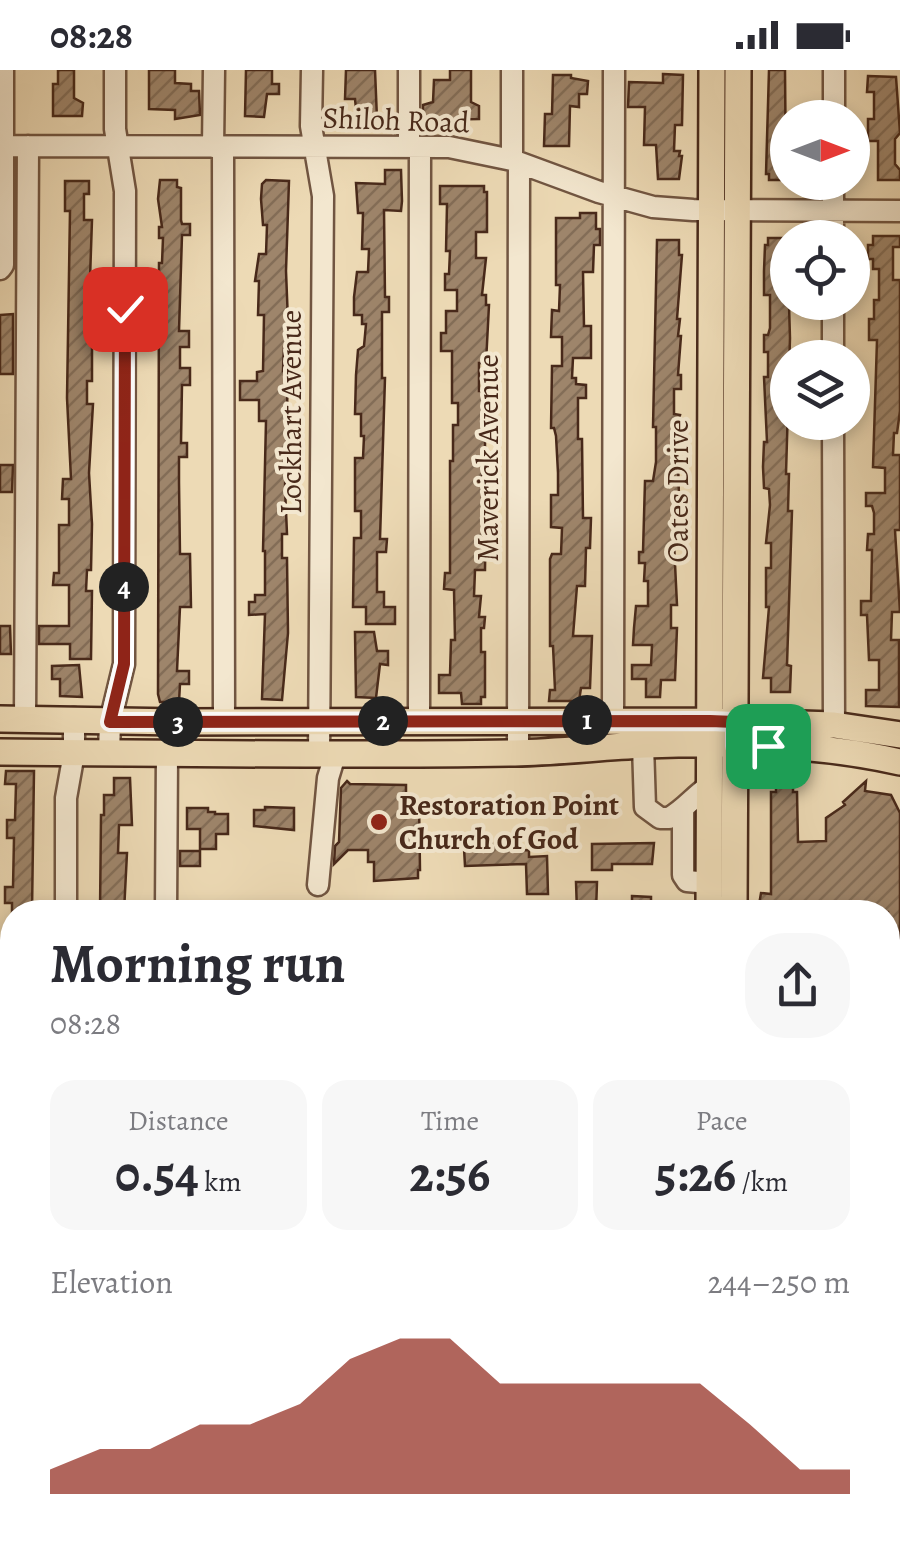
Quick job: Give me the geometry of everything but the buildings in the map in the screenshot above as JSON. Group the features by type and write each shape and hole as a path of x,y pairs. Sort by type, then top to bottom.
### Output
{"main road":[{"name":"Oates Drive","path":"712,70 710,210 722,733 733,900"},
{"name":"Oates Drive","path":"709,900 710,786 722,733 738,70"},
{"path":"12,719 614,720 900,762"},
{"path":"0,752 518,753 643,745 722,733 834,725 900,736"}],"street":[{"path":"0,270 4,266 3,70"},
{"path":"109,754 110,722 124,664 125,191 118,146 115,70"},
{"path":"214,70 224,722"},
{"name":"Lockhart Avenue","path":"312,70 314,146 322,196 319,721 328,778 318,885"},
{"path":"409,70 414,146 419,720"},
{"name":"Maverick Avenue","path":"512,70 518,753"},
{"path":"614,70 614,720"},
{"path":"834,70 834,100"},
{"name":"Shiloh Road","path":"2,146 449,147 515,162 653,207 900,210"},
{"path":"12,719 28,146"},
{"path":"833,200 833,220"},
{"path":"833,440 834,725"},
{"path":"66,900 66,798 74,753 74,718"},
{"path":"643,745 644,806 660,818 683,810 694,796 710,786"},
{"path":"166,900 167,754"},
{"path":"683,810 683,875 687,881 709,883"}],"place":[{"name":"Restoration Point Church of God","path":"379,822"}],"route":[{"path":"125,309 124,664 110,722 710,721 735,722 735,746 768,746"}]}
